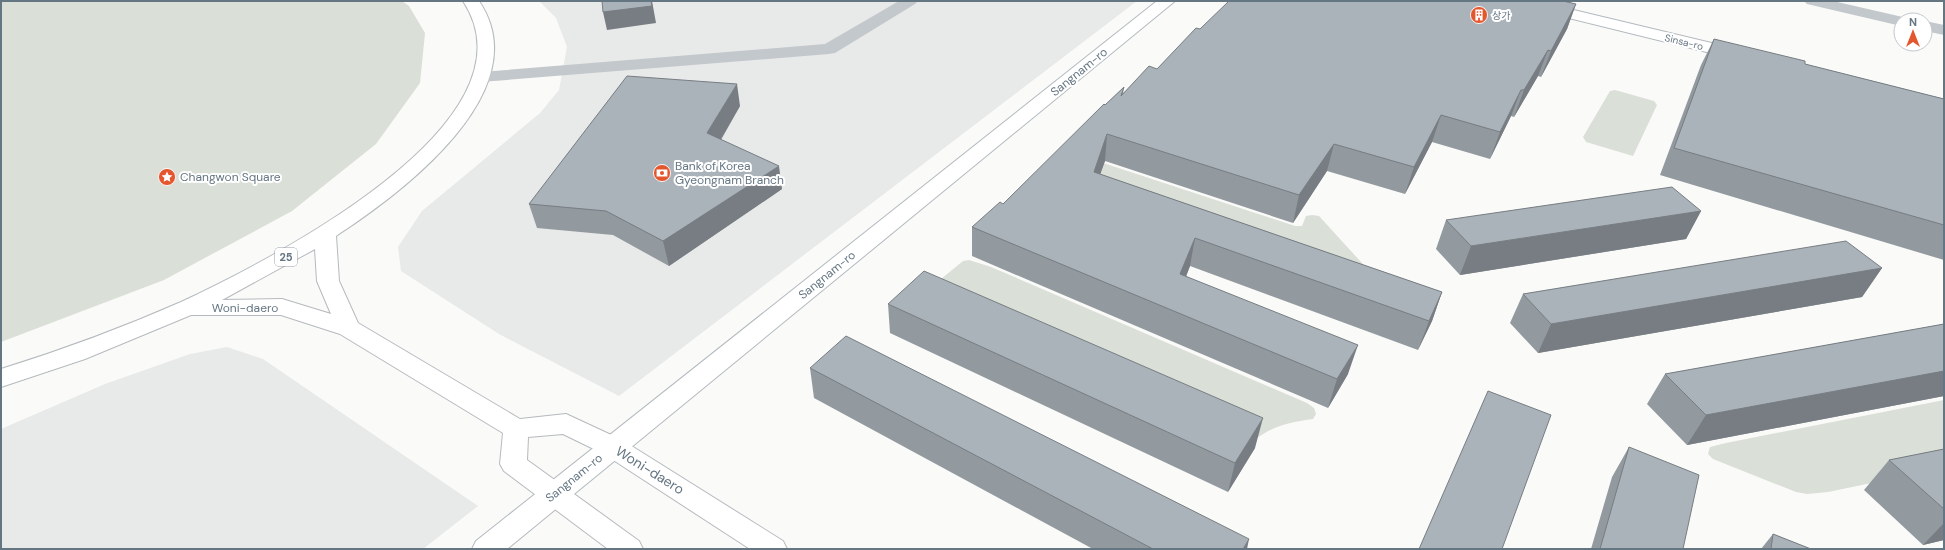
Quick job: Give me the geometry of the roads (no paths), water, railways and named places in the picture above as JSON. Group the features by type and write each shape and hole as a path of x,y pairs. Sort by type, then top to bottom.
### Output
{"main road":[{"name":"25","path":"1,378 80,352 187,308 262,271 325,234 387,190 433,149 464,111 474,94 481,77 486,55 486,36 482,19 471,1"},
{"name":"Sangnam-ro","path":"486,549 1168,1"},
{"name":"Sinsa-ro","path":"1517,1 1752,58"},
{"path":"325,234 328,281 348,328"},
{"name":"Woni-daero","path":"187,308 282,307 348,328 516,429 566,424 613,447 773,549"},
{"path":"516,429 513,464 629,549"}],"street":[{"path":"481,77 829,49 910,1"},
{"path":"1812,1 1893,19"},
{"path":"1888,1 1893,16"},
{"path":"1933,28 1944,30"}],"place":[{"name":"상가","path":"1479,15"},
{"name":"Bank of Korea Gyeongnam Branch","path":"662,173"},
{"name":"Changwon Square","path":"167,177"}]}
